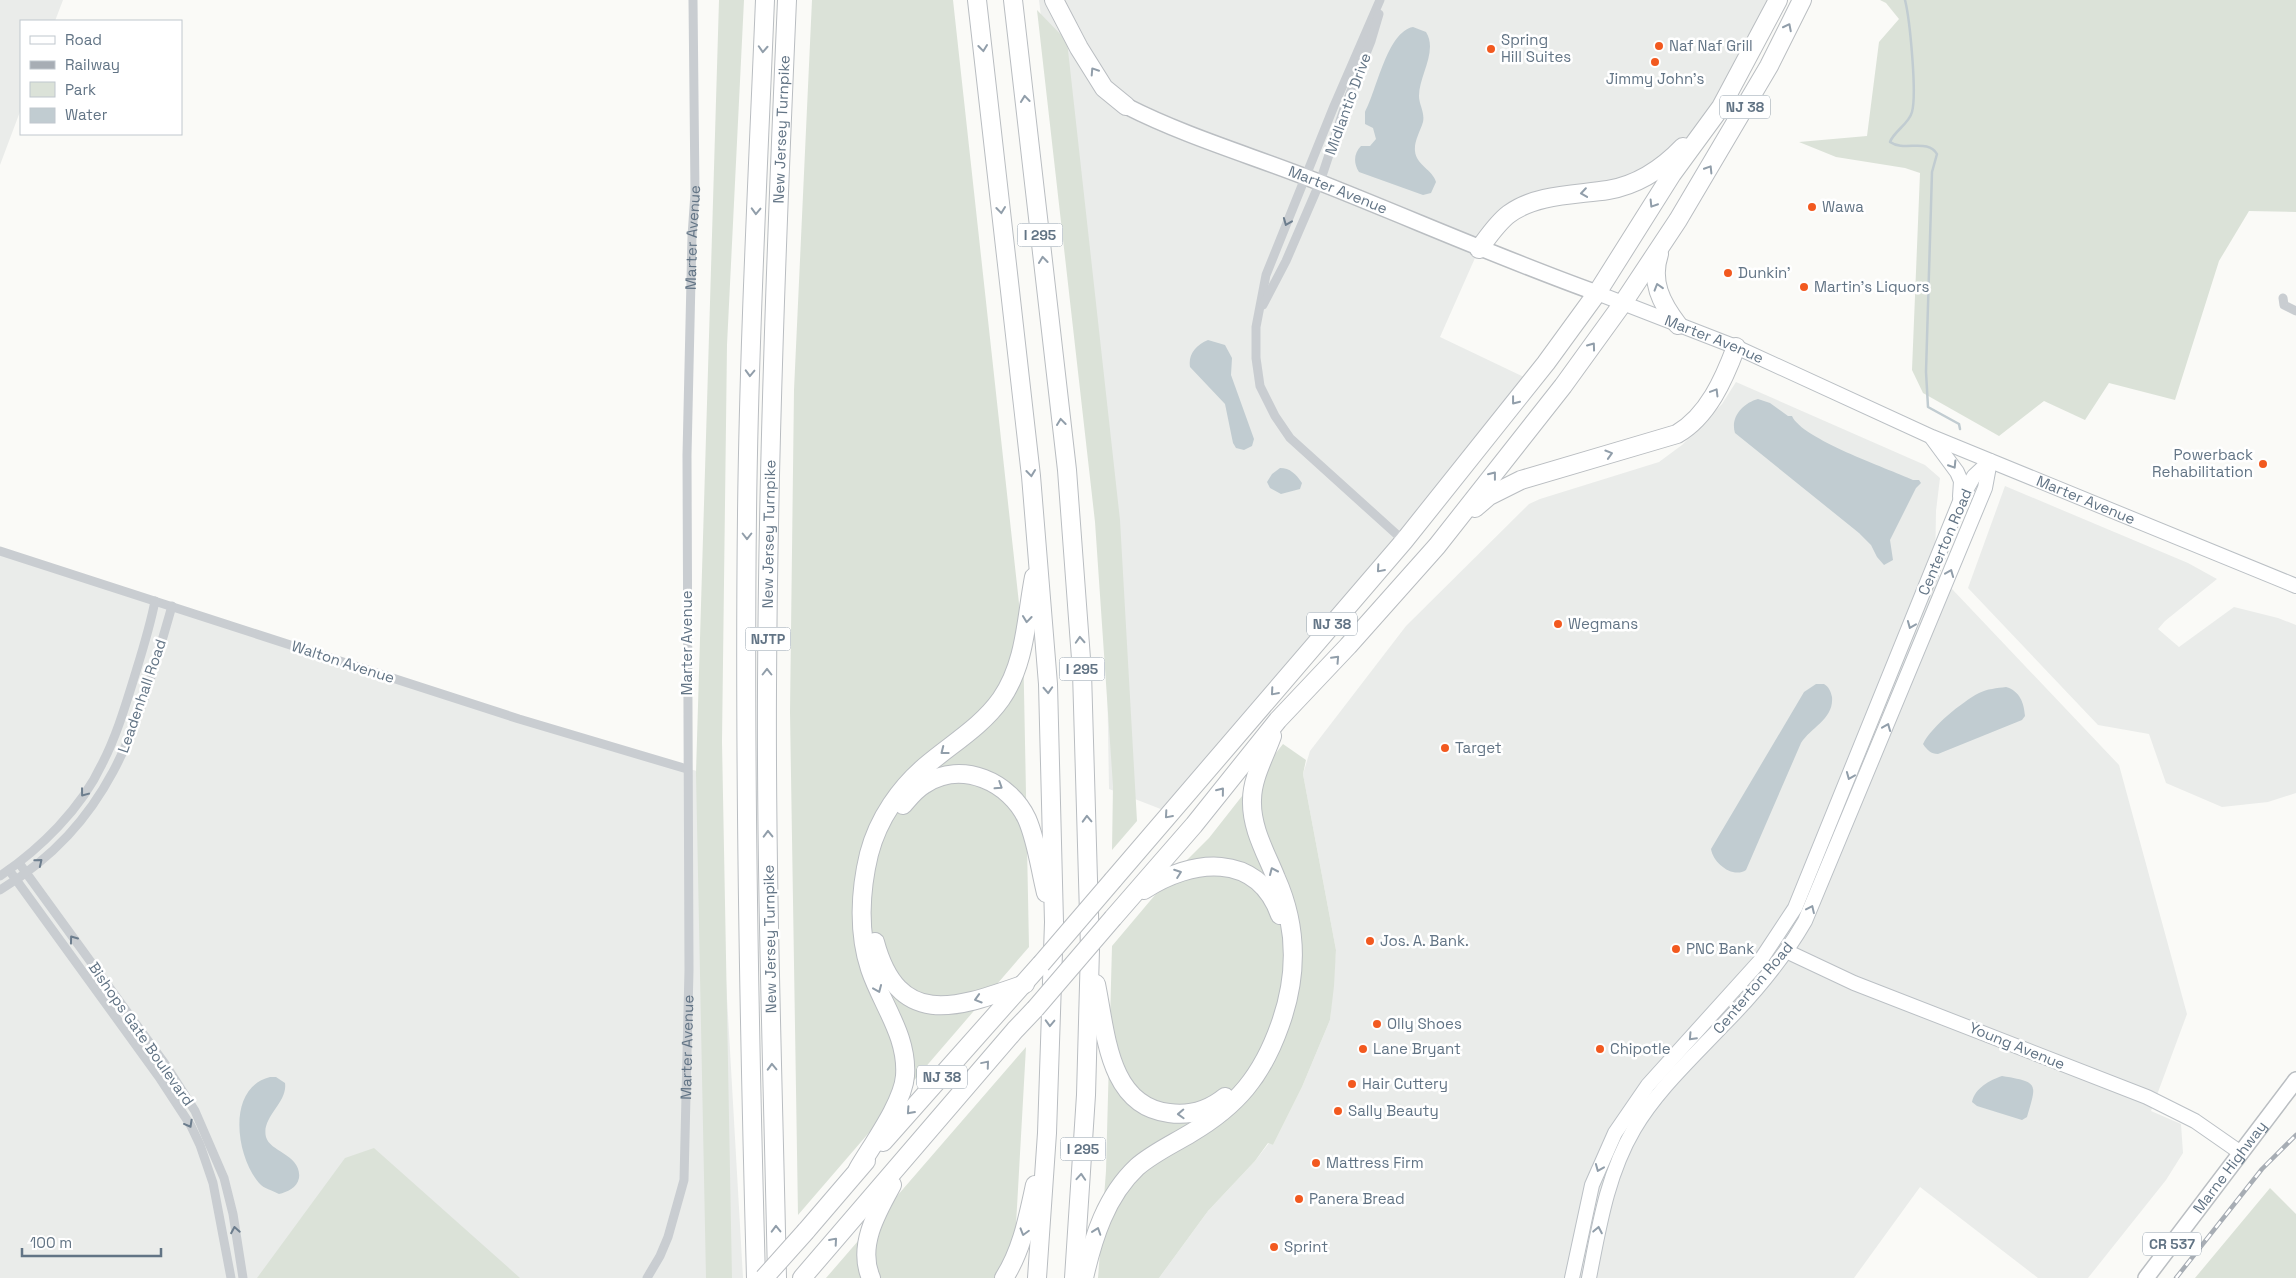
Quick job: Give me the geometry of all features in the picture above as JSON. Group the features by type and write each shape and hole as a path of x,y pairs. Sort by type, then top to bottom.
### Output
{"highway":[{"name":"New Jersey Turnpike","path":"756,1278 746,785 747,531 752,311 765,0"},
{"name":"New Jersey Turnpike","path":"777,1278 770,973 767,677 773,327 787,0"},
{"name":"I 295","path":"977,0 1039,554 1049,718 1054,922 1047,1133 1037,1278"},
{"name":"I 295","path":"1013,0 1067,470 1083,690 1090,949 1086,1095 1074,1278"},
{"path":"1054,0 1079,48 1104,88 1126,106"},
{"name":"NJ 38","path":"764,1278 858,1169 1024,984 1404,540 1546,364 1597,293 1672,174 1721,107 1778,0"},
{"name":"NJ 38","path":"802,1278 1194,825 1278,720 1348,646 1456,522 1563,386 1662,245 1724,145 1769,66 1802,0"},
{"path":"1479,249 1501,221 1521,207 1552,197 1610,190 1629,185 1647,176 1678,153 1721,107"},
{"path":"1662,245 1654,274 1664,303 1678,325"},
{"path":"1456,522 1489,496 1521,480 1677,434 1685,429 1706,408 1727,370 1736,346"},
{"path":"858,1169 900,1097 905,1077 905,1056 899,1034 870,970 864,946 862,898 870,853 887,812 912,779 985,718 1000,700 1012,680 1026,634 1039,554"},
{"path":"1084,1278 1101,1220 1122,1183 1137,1167 1155,1154 1204,1125 1239,1099 1259,1071 1280,1025 1292,971 1293,932 1284,896 1255,825 1252,800 1252,788 1278,720"},
{"path":"1024,984 978,1000 945,1006 928,1004 911,998 897,988 886,974 874,939 873,897 881,852 888,830 898,812 911,796 925,784 942,776 959,774 976,776 992,781 1006,790 1018,803 1027,820 1054,922"},
{"path":"1090,949 1112,1062 1119,1080 1130,1094 1146,1106 1162,1113 1181,1115 1199,1112 1217,1104 1232,1091 1247,1074 1259,1054 1277,1008 1282,985 1285,940 1282,920 1275,902 1264,886 1249,875 1232,868 1204,866 1176,872 1158,881 1140,892 1118,913"},
{"path":"1004,1278 1017,1253 1024,1232 1047,1133"},
{"path":"871,1278 866,1257 872,1224 908,1154"}],"main road":[{"name":"Marter Avenue","path":"1126,106 1156,120 1306,176 1479,249 1736,346 1990,462 2296,586"},
{"path":"1932,437 1957,472 1961,481 1960,499"},
{"name":"Centerton Road","path":"1572,1278 1592,1186 1615,1133 1648,1086 1760,961 1795,908 1960,499 1974,476 1990,462"},
{"name":"Centerton Road","path":"1589,1278 1610,1182 1616,1164 1634,1129 1657,1097 1737,1011 1786,951 1816,899 1985,488 1990,462"},
{"name":"Young Avenue","path":"1786,951 1854,982 2147,1098 2195,1122 2241,1153"},
{"name":"Marne Highway","path":"2146,1278 2296,1080"}],"street":[{"name":"Marter Avenue","path":"647,1278 660,1256 668,1237 684,1180 689,970 687,454 692,236 696,193 693,0"},
{"name":"Midlantic Drive","path":"1381,0 1266,275 1256,327 1256,358 1260,386 1275,416 1290,438 1404,540"},
{"name":"Midlantic Drive","path":"1258,314 1286,261 1320,182 1345,106 1371,41 1381,0"},
{"path":"2283,298 2284,305 2296,311"},
{"name":"Walton Avenue","path":"0,551 519,719 687,769"},
{"name":"Leadenhall Road","path":"0,876 19,863 52,833 96,776 114,738 124,709 151,624 156,601"},
{"name":"Leadenhall Road","path":"0,890 45,857 67,835 87,813 107,783 135,727 172,606"},
{"path":"96,776 107,783"},
{"name":"Bishops Gate Boulevard","path":"19,863 165,1064 195,1111 224,1178 233,1214 243,1278"},
{"name":"Bishops Gate Boulevard","path":"9,870 159,1077 191,1126 200,1145 213,1183 231,1278"}],"shaded area":[{"path":"0,0 63,0 55,20 20,20 20,112 0,165"},
{"path":"1039,0 1778,0 1721,107 1647,176 1536,202 1479,249 1440,337 1530,380 1171,813 1109,789 1107,669 1096,478"},
{"path":"1736,382 1925,465 1940,478 1936,511 1935,571 2119,765 2187,1014 2151,1111 2181,1124 2183,1153 2166,1180 2088,1278 2038,1278 1920,1187 1854,1278 1159,1278 1208,1211 1255,1161 1269,1143 1273,1145 1302,1087 1330,1020 1336,950 1303,774 1310,751 1406,626 1529,504 1659,462 1682,445 1722,404"},
{"path":"2005,486 2188,563 2217,579 2165,621 2158,629 2179,647 2234,607 2278,618 2296,625 2296,793 2268,802 2222,807 2166,783 2149,734 2098,725 1968,588"},
{"path":"0,550 623,751 719,777 723,928 743,1278 0,1278"}],"green space":[{"path":"719,0 744,0 727,345 722,742 732,1278 706,1278 696,773"},
{"path":"812,0 953,0 1023,640 1029,947 798,1215 790,712 794,390"},
{"path":"1880,0 2296,0 2296,212 2249,211 2219,261 2175,400 2109,383 2085,420 2044,401 1999,436 1923,393 1912,370 1920,173 1905,168 1836,157 1799,142 1867,136 1879,42 1899,19 1886,3"},
{"path":"1037,10 1067,41 1120,520 1137,821 1112,850 1113,786 1095,522"},
{"path":"1283,744 1306,760 1303,774 1336,950 1330,1020 1302,1087 1273,1145 1268,1143 1255,1161 1208,1211 1159,1278 1098,1278 1106,1171 1112,946 1171,876 1209,838"},
{"path":"1026,1047 1013,1278 826,1278"},
{"path":"374,1148 520,1278 257,1278 345,1158"},
{"path":"2270,1188 2296,1214 2296,1278 2195,1278"}],"water":[{"path":"1413,27 1426,32 1430,47 1420,88 1419,99 1423,112 1423,122 1416,140 1415,151 1418,160 1432,174 1436,182 1431,193 1423,195 1359,172 1355,162 1357,152 1361,146 1370,146 1376,139 1373,128 1365,124 1365,112 1384,63 1396,39 1404,31"},
{"path":"1208,340 1225,345 1232,358 1231,375 1254,439 1252,446 1244,450 1236,448 1233,443 1225,404 1190,367 1190,358 1194,350"},
{"path":"1758,399 1770,403 1788,416 1792,416 1799,425 1811,434 1828,443 1866,461 1913,480 1919,480 1921,483 1916,488 1890,540 1893,560 1884,565 1877,557 1871,545 1859,533 1735,433 1734,422 1736,416 1743,407"},
{"path":"1280,468 1290,470 1295,474 1302,483 1300,489 1281,494 1270,488 1267,482 1272,474"},
{"path":"1816,684 1824,684 1830,690 1832,705 1826,717 1801,743 1746,870 1741,872 1730,871 1715,859 1711,849 1804,692"},
{"path":"2006,687 2015,691 2020,698 2025,716 2022,720 1938,754 1928,750 1923,744 1933,730 1964,702 1982,692"},
{"path":"2002,1076 2023,1080 2032,1086 2033,1097 2027,1117 2022,1120 1977,1106 1972,1102 1976,1093 1988,1082"},
{"path":"270,1077 276,1077 285,1083 285,1090 283,1097 267,1123 266,1137 273,1146 296,1164 299,1170 299,1178 294,1187 279,1194 261,1185 251,1171 245,1157 239,1124 241,1109 246,1095 256,1084"}],"waterway":[{"path":"1905,0 1912,57 1913,103 1910,116 1890,142 1902,146 1928,147 1937,154 1932,172 1926,372 1928,407 1959,424 1960,429"}],"railway":[{"path":"2176,1278 2262,1169 2296,1135"}],"place":[{"name":"Naf Naf Grill","path":"1659,46"},
{"name":"Spring Hill Suites","path":"1491,49"},
{"name":"Jimmy John's","path":"1655,62"},
{"name":"Wawa","path":"1812,207"},
{"name":"Dunkin'","path":"1728,273"},
{"name":"Martin's Liquors","path":"1804,287"},
{"name":"Powerback Rehabilitation","path":"2263,464"},
{"name":"Wegmans","path":"1558,624"},
{"name":"Target","path":"1445,748"},
{"name":"Jos. A. Bank.","path":"1370,941"},
{"name":"PNC Bank","path":"1676,949"},
{"name":"Olly Shoes","path":"1377,1024"},
{"name":"Lane Bryant","path":"1363,1049"},
{"name":"Chipotle","path":"1600,1049"},
{"name":"Hair Cuttery","path":"1352,1084"},
{"name":"Sally Beauty","path":"1338,1111"},
{"name":"Mattress Firm","path":"1316,1163"},
{"name":"Panera Bread","path":"1299,1199"},
{"name":"Sprint","path":"1274,1247"}]}
